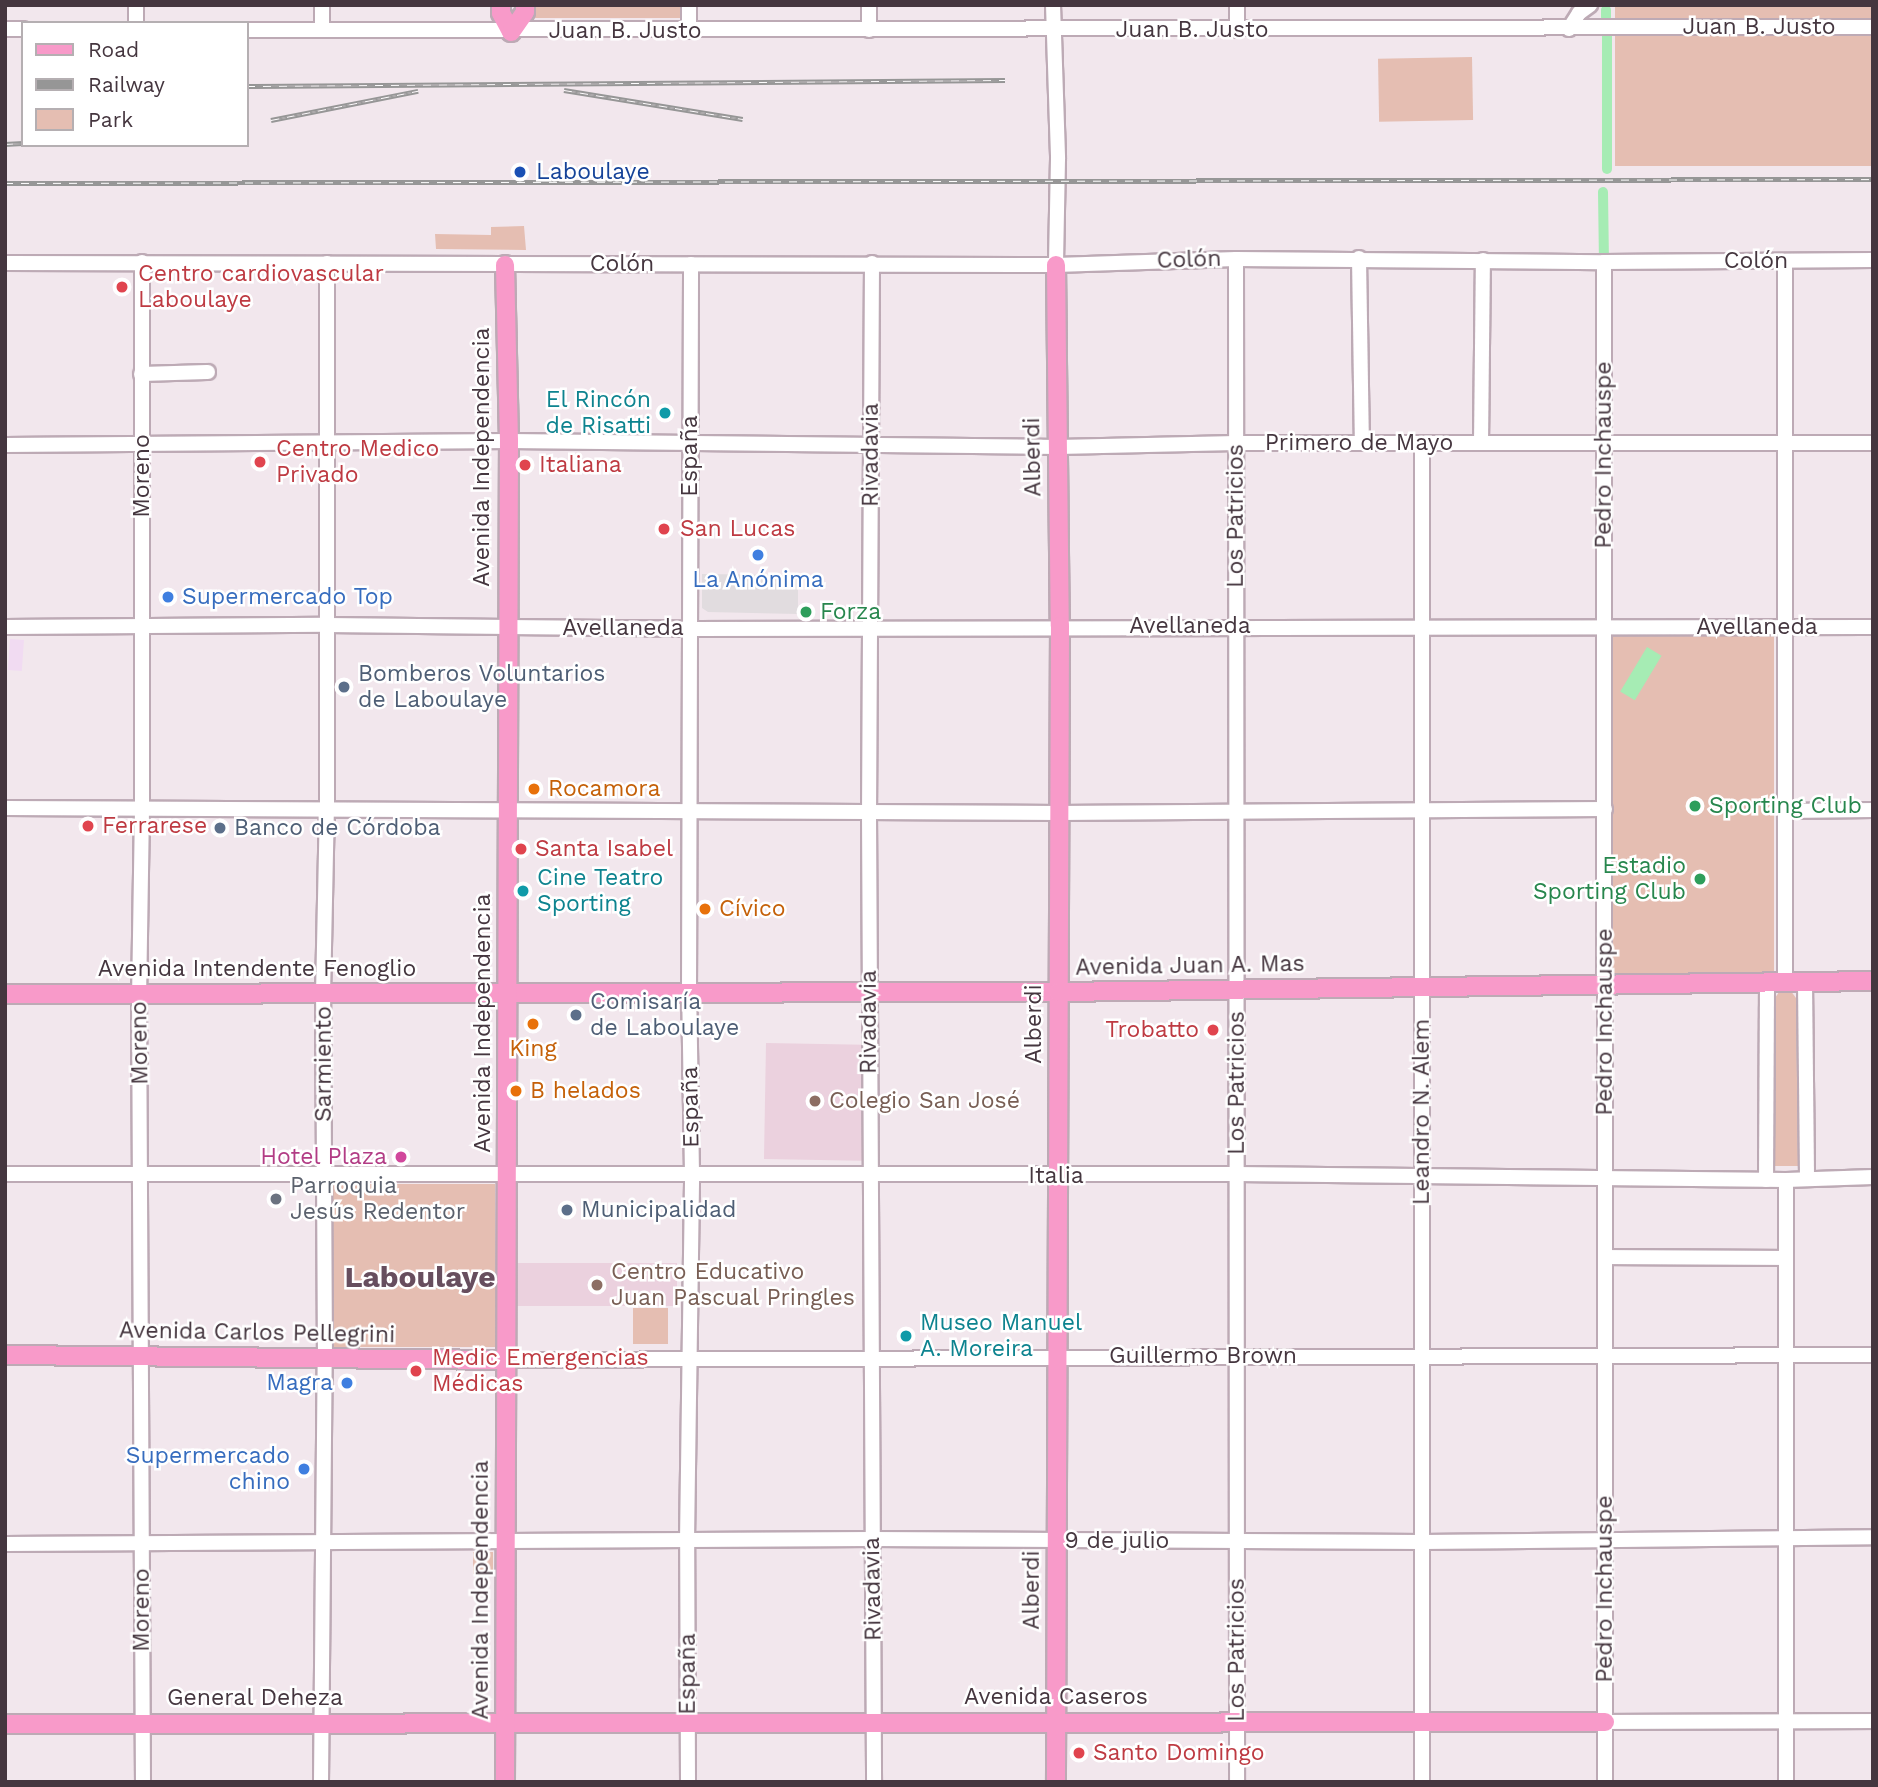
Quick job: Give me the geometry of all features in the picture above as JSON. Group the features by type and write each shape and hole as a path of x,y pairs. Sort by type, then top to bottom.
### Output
{"main road":[{"path":"501,5 501,13 511,32 525,12 525,5"},
{"name":"Avenida Independencia","path":"505,265 509,441 505,1782"},
{"name":"Alberdi","path":"1056,265 1059,626 1056,1782"},
{"name":"Avenida Juan A. Mas","path":"508,993 1058,992 1873,981"},
{"name":"Avenida Intendente Fenoglio","path":"5,994 508,993"},
{"name":"Avenida Carlos Pellegrini","path":"5,1355 508,1360"},
{"name":"Avenida Caseros","path":"506,1722 1605,1721"},
{"name":"General Deheza","path":"5,1724 506,1722"}],"street":[{"path":"322,5 322,30"},
{"path":"689,5 690,31"},
{"path":"869,5 869,30"},
{"path":"1053,5 1058,159 1056,265"},
{"path":"1237,5 1237,30"},
{"path":"1569,29 1579,13 1590,5"},
{"name":"Juan B. Justo","path":"248,30 511,32 1873,27"},
{"path":"1359,258 1362,443"},
{"name":"Colón","path":"5,263 1056,265 1359,258 1604,262 1873,260"},
{"name":"Los Patricios","path":"1236,259 1237,1782"},
{"path":"1481,443 1483,260"},
{"path":"1785,261 1785,983"},
{"name":"Moreno","path":"142,262 142,809 139,994 143,1356 143,1782"},
{"name":"Pedro Inchauspe","path":"1604,262 1605,1782"},
{"name":"Sarmiento","path":"321,1782 325,1360 323,995 327,811 327,263"},
{"name":"Rivadavia","path":"872,263 869,991 874,1782"},
{"name":"España","path":"688,1782 687,1541 692,1174 689,993 691,264"},
{"path":"141,374 208,372"},
{"name":"Primero de Mayo","path":"5,445 509,441 1058,447 1236,443 1873,443"},
{"name":"Leandro N. Alem","path":"1422,443 1422,1782"},
{"name":"Avellaneda","path":"5,627 1873,627"},
{"path":"5,808 869,813 1605,808"},
{"path":"1785,811 1873,810"},
{"path":"1805,983 1807,1179"},
{"path":"1766,1180 1767,984"},
{"name":"Italia","path":"5,1174 1237,1174 1766,1180 1873,1177"},
{"path":"1786,1180 1786,1782"},
{"path":"1605,1257 1786,1258"},
{"name":"Guillermo Brown","path":"508,1360 689,1357 1873,1355"},
{"name":"9 de julio","path":"5,1544 322,1545 872,1539 1422,1542 1873,1537"},
{"path":"1605,1721 1873,1721"}],"shaded area":[{"path":"702,574 798,575 798,614 708,612 702,608"},
{"path":"10,639 24,640 22,671 8,670"},
{"path":"1647,647 1662,656 1635,700 1620,692"},
{"name":"Colegio San José","path":"766,1043 864,1045 862,1161 764,1159"},
{"name":"Centro Educativo Juan Pascual Pringles","path":"516,1263 677,1263 677,1306 516,1306"}],"green space":[{"path":"533,5 684,5 684,18 533,18"},
{"path":"1615,5 1873,5 1873,166 1615,166"},
{"path":"1472,57 1473,120 1379,122 1378,59"},
{"path":"524,226 526,250 436,249 435,234 491,235 491,227"},
{"name":"Sporting Club","path":"1611,633 1774,633 1774,979 1611,979"},
{"path":"1785,983 1796,998 1798,1166 1775,1166 1775,998"},
{"path":"333,1184 495,1184 495,1347 333,1347"},
{"path":"633,1308 668,1308 668,1344 633,1344"},
{"path":"473,1552 493,1552 493,1574 473,1574"}],"waterway":[{"path":"1606,10 1606,17"},
{"path":"1607,30 1607,169"},
{"path":"1603,192 1604,262"}],"railway":[{"path":"248,86 1005,80"},
{"path":"564,90 743,119"},
{"path":"271,120 418,91"},
{"path":"5,144 21,143"},
{"path":"5,183 1873,179"}],"place":[{"name":"Laboulaye","path":"520,172"},
{"name":"Centro cardiovascular Laboulaye","path":"122,287"},
{"name":"El Rincón de Risatti","path":"665,413"},
{"name":"Centro Medico Privado","path":"260,462"},
{"name":"Italiana","path":"525,465"},
{"name":"San Lucas","path":"664,529"},
{"name":"La Anónima","path":"758,555"},
{"name":"Supermercado Top","path":"168,597"},
{"name":"Forza","path":"806,612"},
{"name":"Bomberos Voluntarios de Laboulaye","path":"344,687"},
{"name":"Rocamora","path":"534,789"},
{"name":"Sporting Club","path":"1695,806"},
{"name":"Ferrarese","path":"88,826"},
{"name":"Banco de Córdoba","path":"220,828"},
{"name":"Santa Isabel","path":"521,849"},
{"name":"Estadio Sporting Club","path":"1700,879"},
{"name":"Cine Teatro Sporting","path":"523,891"},
{"name":"Cívico","path":"705,909"},
{"name":"Comisaría de Laboulaye","path":"576,1015"},
{"name":"King","path":"533,1024"},
{"name":"Trobatto","path":"1213,1030"},
{"name":"B helados","path":"516,1091"},
{"name":"Colegio San José","path":"815,1101"},
{"name":"Hotel Plaza","path":"401,1157"},
{"name":"Parroquia Jesús Redentor","path":"276,1199"},
{"name":"Municipalidad","path":"567,1210"},
{"name":"Centro Educativo Juan Pascual Pringles","path":"597,1285"},
{"name":"Museo Manuel A. Moreira","path":"906,1336"},
{"name":"Medic Emergencias Médicas","path":"416,1371"},
{"name":"Magra","path":"347,1383"},
{"name":"Supermercado chino","path":"304,1469"},
{"name":"Santo Domingo","path":"1079,1753"}],"district":[{"name":"Laboulaye","path":"420,1277"}]}
